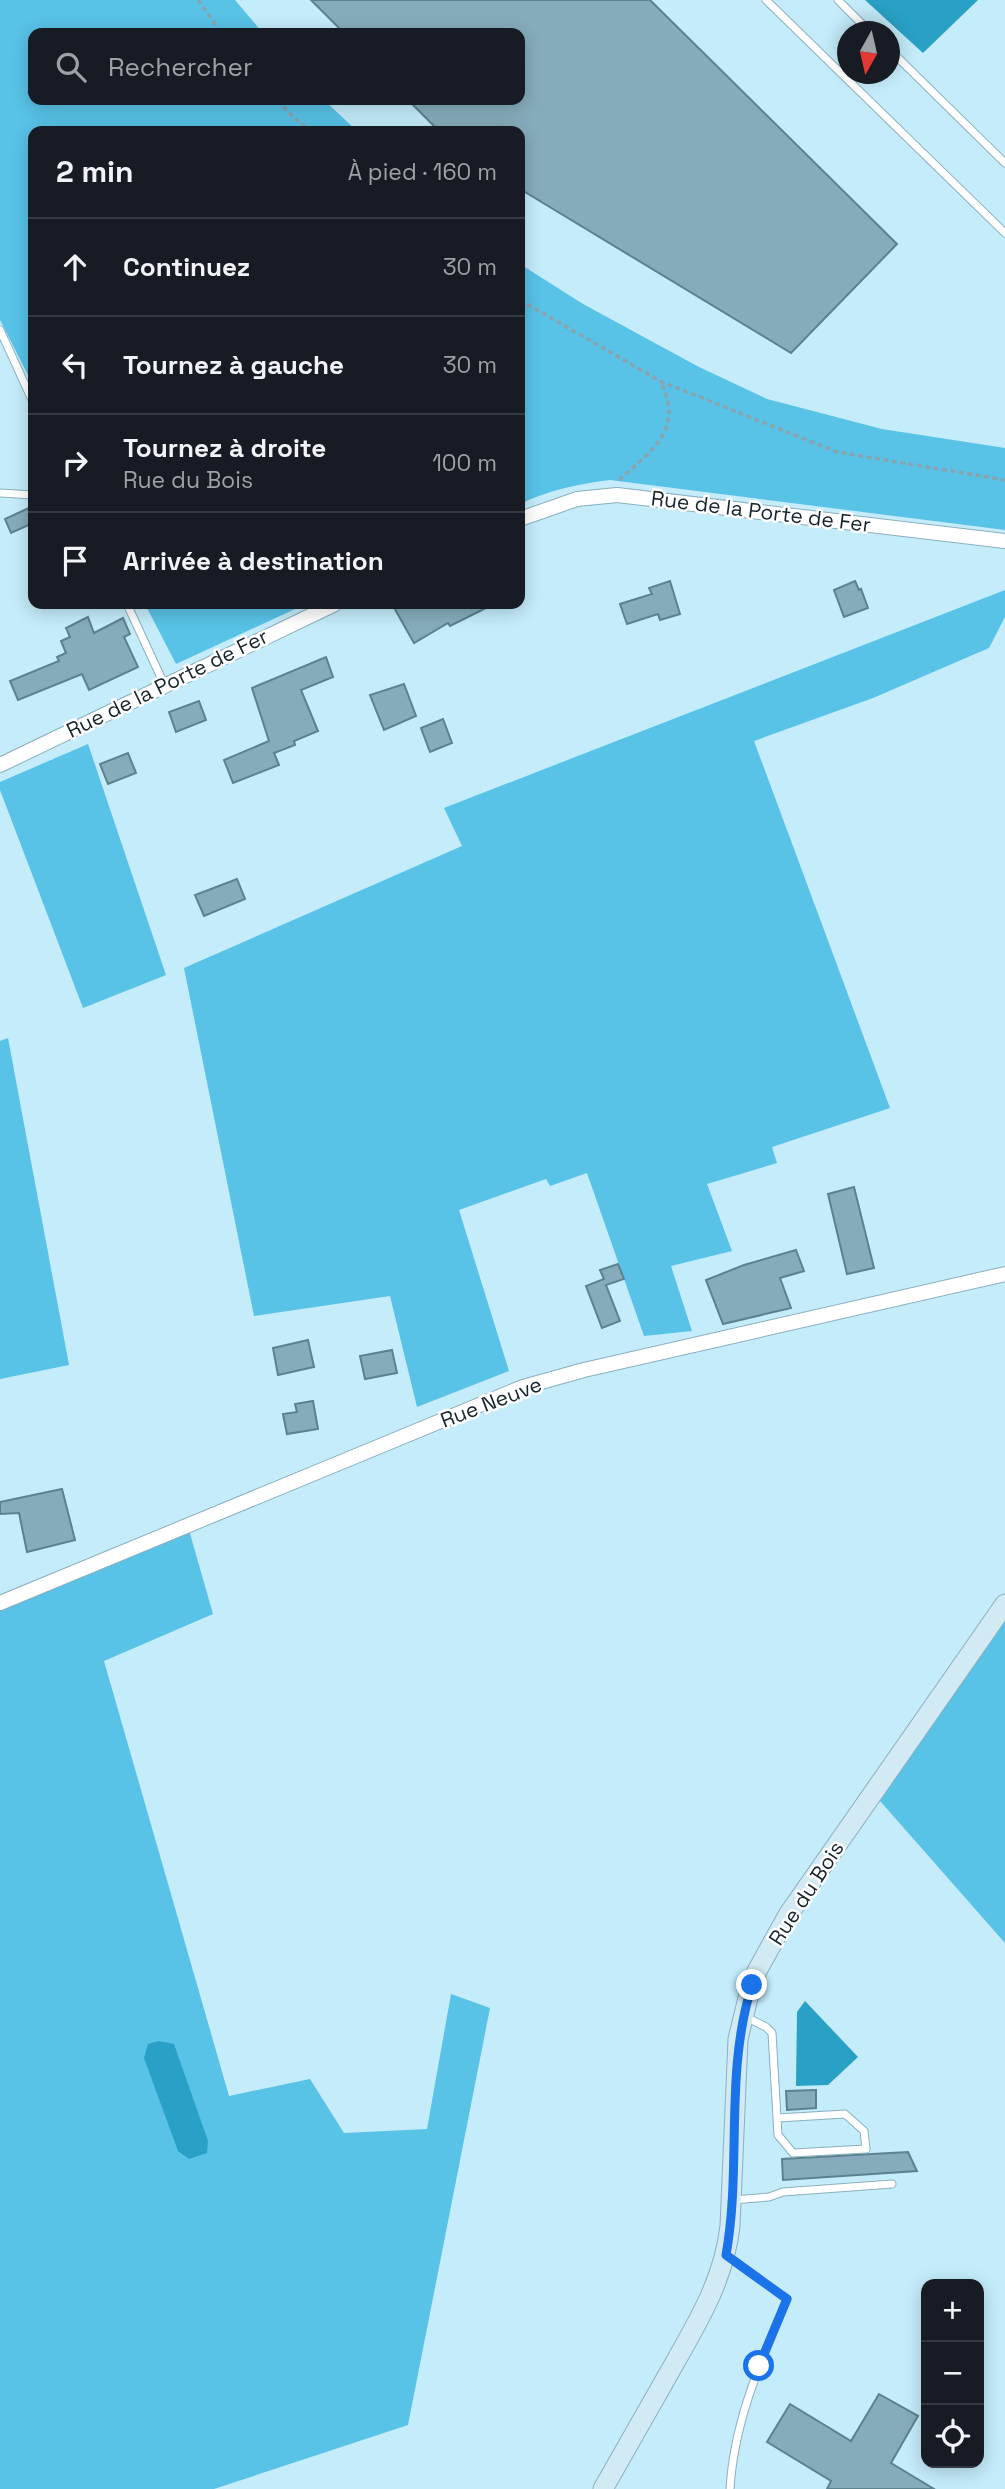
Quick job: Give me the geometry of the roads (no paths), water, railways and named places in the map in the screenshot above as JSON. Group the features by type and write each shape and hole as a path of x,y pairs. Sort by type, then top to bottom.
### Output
{"street":[{"name":"Rue de la Porte de Fer","path":"525,517 561,503 604,495 657,498 1005,541"},
{"name":"Rue de la Porte de Fer","path":"0,765 324,609"},
{"name":"Rue Neuve","path":"0,1603 523,1387 584,1370 1005,1274"},
{"name":"Rue du Bois","path":"603,2489 698,2321 715,2288 726,2255 732,2200 737,2055 743,2016 758,1971 780,1927 1005,1604"}],"lane":[{"path":"766,0 1005,233"},
{"path":"838,0 859,21"},
{"path":"900,60 1005,163"},
{"path":"0,330 28,391"},
{"path":"0,493 28,495"},
{"path":"129,609 164,684"},
{"path":"743,2016 766,2027 772,2033 778,2134 793,2153 866,2149 864,2131 845,2114 778,2118"},
{"path":"732,2200 769,2197 783,2192 892,2184"},
{"path":"726,2255 787,2299 738,2426 732,2456 730,2489"}]}
